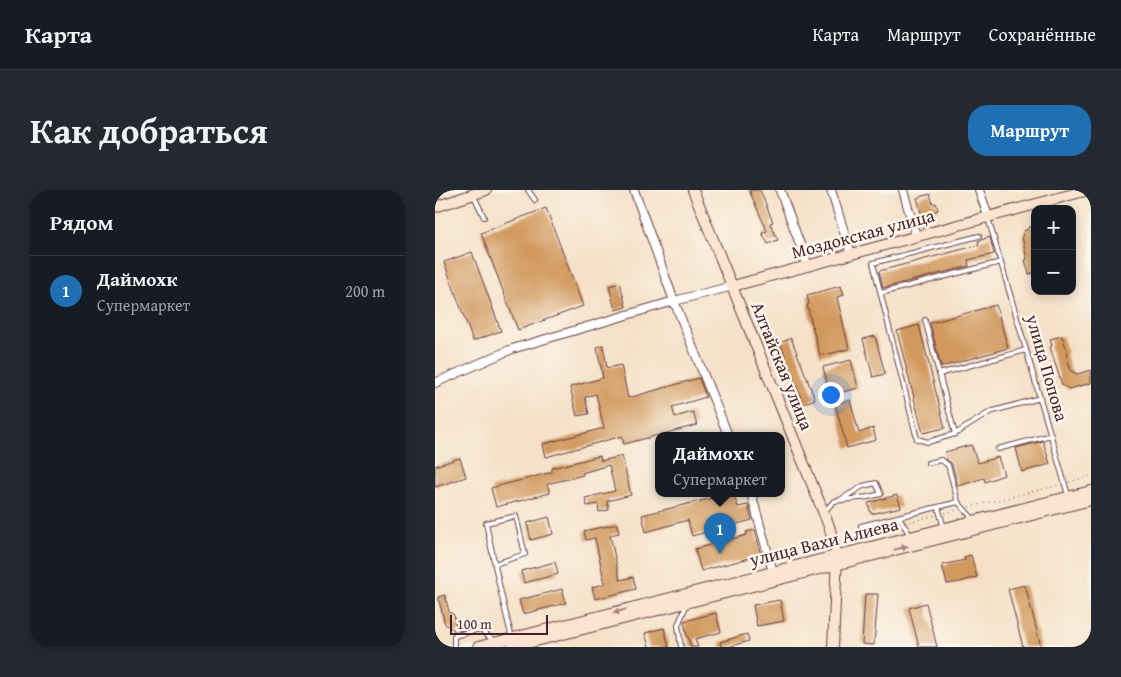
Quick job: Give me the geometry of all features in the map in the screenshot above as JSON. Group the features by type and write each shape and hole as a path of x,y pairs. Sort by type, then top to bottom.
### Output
{"main road":[{"path":"435,207 486,190"},
{"name":"Алтайская улица","path":"693,190 824,512 837,559 833,647"},
{"name":"Моздокская улица","path":"733,286 987,216 1057,194 1088,190"},
{"name":"улица Вахи Алиева","path":"478,647 496,642 512,643 688,602 911,537 1091,491"},
{"name":"улица Вахи Алиева","path":"512,643 773,572 1091,500"}],"street":[{"path":"633,190 674,301 727,432"},
{"path":"781,190 808,266"},
{"path":"831,190 851,254"},
{"path":"903,190 916,236"},
{"name":"улица Попова","path":"979,190 987,216"},
{"path":"435,384 512,349 674,301 733,286"},
{"path":"752,497 773,572"}],"lane":[{"path":"528,190 535,200"},
{"path":"473,194 484,217"},
{"name":"улица Попова","path":"987,216 1069,497"},
{"path":"979,236 873,263 917,439 928,442 955,434 990,412 1040,398"},
{"path":"881,292 1001,262"},
{"path":"925,320 955,434"},
{"path":"939,374 1026,350"},
{"path":"998,448 1051,435"},
{"path":"928,463 941,460 947,464 958,502 974,521"},
{"path":"824,512 834,501 868,498 881,494 876,483 863,486 840,500"},
{"path":"861,526 958,502"},
{"path":"938,507 944,528"},
{"path":"495,564 525,554 516,516 486,524 512,643"},
{"path":"899,517 911,537"},
{"path":"681,647 678,625 688,602"},
{"path":"454,647 454,636 480,629 496,642"}],"building":[{"path":"749,190 760,190 773,222 770,223 778,240 768,244 762,233 767,231"},
{"path":"930,194 933,204 936,203 938,210 922,216 917,198"},
{"path":"546,208 583,306 518,330 481,233"},
{"path":"1031,227 1031,273 1029,274 1022,236"},
{"path":"990,237 994,254 968,260 969,266 883,288 879,271 979,245 978,241"},
{"path":"472,252 501,331 473,341 444,262"},
{"path":"620,283 626,307 615,310 609,286"},
{"path":"841,286 844,295 837,297 849,349 820,356 807,305 809,304 807,295"},
{"path":"996,305 1008,348 941,367 930,323"},
{"path":"919,325 945,428 923,433 897,331"},
{"path":"875,336 885,374 873,377 863,339"},
{"path":"1062,336 1068,353 1066,354 1071,371 1077,374 1091,370 1091,383 1069,389 1062,385 1050,347 1052,346 1050,339"},
{"path":"791,338 815,399 803,404 780,343"},
{"path":"603,345 607,368 621,365 628,398 699,378 706,397 672,407 675,417 693,412 697,425 670,432 655,432 655,436 624,444 622,436 546,457 543,444 604,428 596,394 585,397 589,414 577,416 570,387 603,378 597,347"},
{"path":"851,360 858,388 830,395 823,367"},
{"path":"850,400 859,433 873,428 876,440 847,448 835,404"},
{"path":"1043,441 1050,464 1022,472 1016,448"},
{"path":"971,445 978,463 998,457 1004,475 985,482 984,478 958,486 952,464 947,460 945,452"},
{"path":"600,456 601,461 622,456 631,495 607,501 609,510 599,512 598,504 587,506 585,498 615,491 609,465 582,473 583,475 547,484 550,493 496,507 491,488 552,472 552,468"},
{"path":"460,458 466,477 435,487 435,466"},
{"path":"897,495 901,507 871,514 868,503"},
{"path":"716,497 734,497 738,507 748,505 752,520 692,536 688,520 646,532 642,515"},
{"path":"549,517 553,534 531,540 527,523"},
{"path":"617,524 619,533 610,535 620,580 633,577 636,589 595,599 592,587 605,584 595,538 586,540 584,531"},
{"path":"755,530 761,555 701,571 695,549 747,535 746,532"},
{"path":"971,555 977,577 947,584 942,565 965,560 964,557"},
{"path":"555,562 558,574 524,583 521,571"},
{"path":"1025,585 1041,647 1023,647 1008,589"},
{"path":"562,589 566,603 523,614 519,600"},
{"path":"865,594 878,594 874,645 862,644"},
{"path":"445,595 449,612 454,615 456,626 462,622 466,625 463,630 454,632 445,624 438,597"},
{"path":"780,600 784,621 757,626 753,605"},
{"path":"926,603 937,647 919,647 909,608"},
{"path":"716,613 721,632 695,639 698,647 691,647 684,621"},
{"path":"664,628 669,647 649,647 645,633"},
{"path":"747,634 749,641 721,647 720,642"}],"place":[{"name":"Даймохк","path":"720,554"}]}
